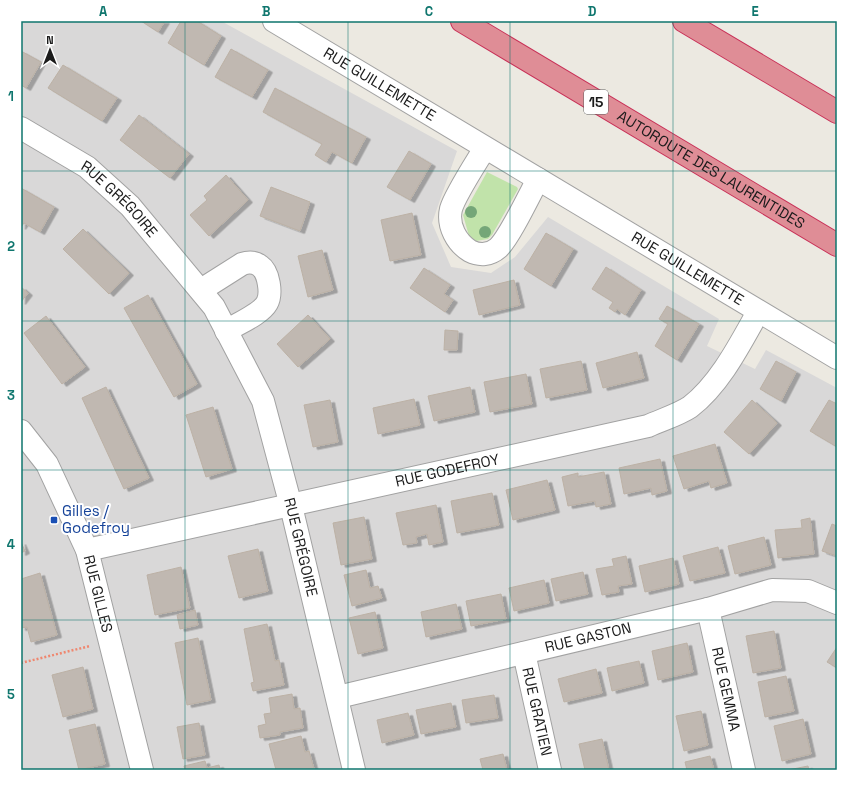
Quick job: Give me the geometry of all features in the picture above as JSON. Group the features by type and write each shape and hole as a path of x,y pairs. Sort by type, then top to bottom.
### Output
{"highway":[{"name":"AUTOROUTE DES LAURENTIDES","path":"462,21 837,245"},
{"path":"684,21 837,112"}],"street":[{"name":"RUE GUILLEMETTE","path":"274,21 837,358"},
{"name":"RUE GRÉGOIRE","path":"21,128 87,167 130,206 214,307 262,401 291,506 338,697 354,770"},
{"path":"485,148 451,211 451,222 457,240 472,252 485,254 502,245 538,179"},
{"path":"201,290 242,264 250,262 261,266 266,274 270,293 268,303 261,310 226,331"},
{"name":"RUE GODEFROY","path":"87,550 648,426 689,407 712,386 758,312"},
{"name":"RUE GILLES","path":"21,431 46,464 87,550 142,770"},
{"name":"RUE GASTON","path":"338,697 708,609 772,590 808,591 837,603"},
{"name":"RUE GEMMA","path":"708,609 744,770"},
{"name":"RUE GRATIEN","path":"524,653 550,770"}],"path":[{"path":"21,663 110,641"}],"shaded area":[{"path":"21,21 221,21 457,151 432,223 451,267 491,273 515,257 548,217 719,319 707,346 755,369 766,350 837,388 837,770 21,770"}],"green space":[{"path":"487,172 517,187 518,189 492,235 488,239 476,241 469,236 463,215"}],"building":[{"path":"141,21 165,21 158,32"},
{"path":"181,21 197,21 221,36 204,65 168,43"},
{"path":"231,49 268,70 252,97 215,77"},
{"path":"21,51 41,62 26,88 21,85"},
{"path":"63,65 117,98 102,121 48,88"},
{"path":"275,88 366,137 352,163 332,152 326,162 315,155 322,144 263,112"},
{"path":"139,115 189,154 170,178 120,140"},
{"path":"409,151 431,164 410,200 387,187"},
{"path":"226,175 248,200 209,236 190,215 207,200 204,196"},
{"path":"271,187 310,202 300,231 260,216"},
{"path":"21,188 54,207 40,232 24,223 21,227"},
{"path":"412,213 421,255 390,261 381,220"},
{"path":"83,229 129,273 109,294 63,249"},
{"path":"546,233 573,249 551,286 524,269"},
{"path":"322,250 333,290 308,297 298,256"},
{"path":"606,267 641,290 625,315 617,309 615,312 609,308 613,302 592,289"},
{"path":"424,268 450,285 444,294 453,300 445,312 410,288"},
{"path":"514,280 520,305 479,315 473,290"},
{"path":"21,287 28,293 21,302"},
{"path":"148,295 197,384 174,397 124,308"},
{"path":"667,306 699,324 677,360 655,346 668,324 659,319"},
{"path":"308,315 330,339 298,367 277,344"},
{"path":"46,316 85,367 62,384 24,333"},
{"path":"445,330 458,331 457,350 444,350"},
{"path":"637,352 644,378 603,388 596,363"},
{"path":"581,361 587,390 546,398 540,369"},
{"path":"776,361 796,372 781,401 760,389"},
{"path":"526,374 532,404 490,412 484,382"},
{"path":"106,387 149,478 124,489 82,398"},
{"path":"470,387 475,412 434,421 428,396"},
{"path":"414,399 420,425 378,434 373,408"},
{"path":"330,400 338,442 313,447 304,405"},
{"path":"752,400 777,423 749,454 724,432"},
{"path":"829,400 837,404 837,447 810,431"},
{"path":"213,407 232,469 206,477 186,415"},
{"path":"715,444 727,483 711,488 709,481 684,489 673,456"},
{"path":"660,459 667,491 652,495 651,488 624,494 619,468"},
{"path":"604,472 611,504 596,507 595,501 568,506 562,477 578,473 578,477"},
{"path":"547,480 555,510 513,520 506,490"},
{"path":"492,493 499,525 457,533 451,501"},
{"path":"436,505 443,542 429,545 427,534 416,537 417,543 403,545 396,513"},
{"path":"364,517 372,559 341,565 333,523"},
{"path":"810,518 814,554 778,558 775,530 802,528 801,520"},
{"path":"832,524 837,526 837,556 822,551"},
{"path":"764,537 771,565 735,574 728,546"},
{"path":"21,542 25,551 21,553"},
{"path":"718,547 725,573 690,581 683,556"},
{"path":"258,549 268,591 239,598 228,556"},
{"path":"626,556 632,584 618,586 619,592 602,595 596,569 614,566 612,559"},
{"path":"673,558 679,584 645,592 639,566"},
{"path":"181,567 190,608 155,615 147,575"},
{"path":"366,570 370,588 378,586 382,598 352,606 344,575"},
{"path":"583,572 588,594 556,601 551,579"},
{"path":"40,573 57,635 31,642 27,627 21,628 21,579"},
{"path":"544,580 549,603 514,611 509,588"},
{"path":"501,594 506,619 471,626 466,601"},
{"path":"456,604 462,629 426,637 421,612"},
{"path":"195,610 198,625 180,629 177,615"},
{"path":"375,612 383,648 358,654 349,618"},
{"path":"267,624 275,661 279,660 284,685 253,691 251,683 254,682 244,629"},
{"path":"774,631 781,668 753,673 746,636"},
{"path":"198,638 211,700 187,705 175,643"},
{"path":"687,643 693,672 658,680 652,651"},
{"path":"837,647 837,668 827,662"},
{"path":"639,661 644,683 612,691 607,668"},
{"path":"83,667 93,709 63,717 52,675"},
{"path":"596,669 602,693 564,702 558,679"},
{"path":"786,676 794,711 765,717 758,682"},
{"path":"292,694 294,709 300,708 303,728 280,732 280,735 260,738 258,726 266,724 264,714 271,713 269,698"},
{"path":"494,695 498,718 466,723 462,700"},
{"path":"451,703 456,727 421,734 416,710"},
{"path":"701,711 708,745 684,751 676,716"},
{"path":"408,713 414,735 382,743 377,720"},
{"path":"803,719 811,754 782,761 774,726"},
{"path":"199,723 205,755 183,759 177,727"},
{"path":"95,724 105,764 79,770 69,730"},
{"path":"301,736 305,752 309,751 314,769 276,770 269,744"},
{"path":"602,739 609,770 585,770 579,744"},
{"path":"503,754 507,770 483,770 480,759"},
{"path":"710,756 714,770 687,770 685,762"},
{"path":"205,761 207,768 219,765 220,770 185,770 184,766"},
{"path":"808,766 809,770 788,770"}],"place":[{"name":"Gilles / Godefroy","path":"54,520"}]}
